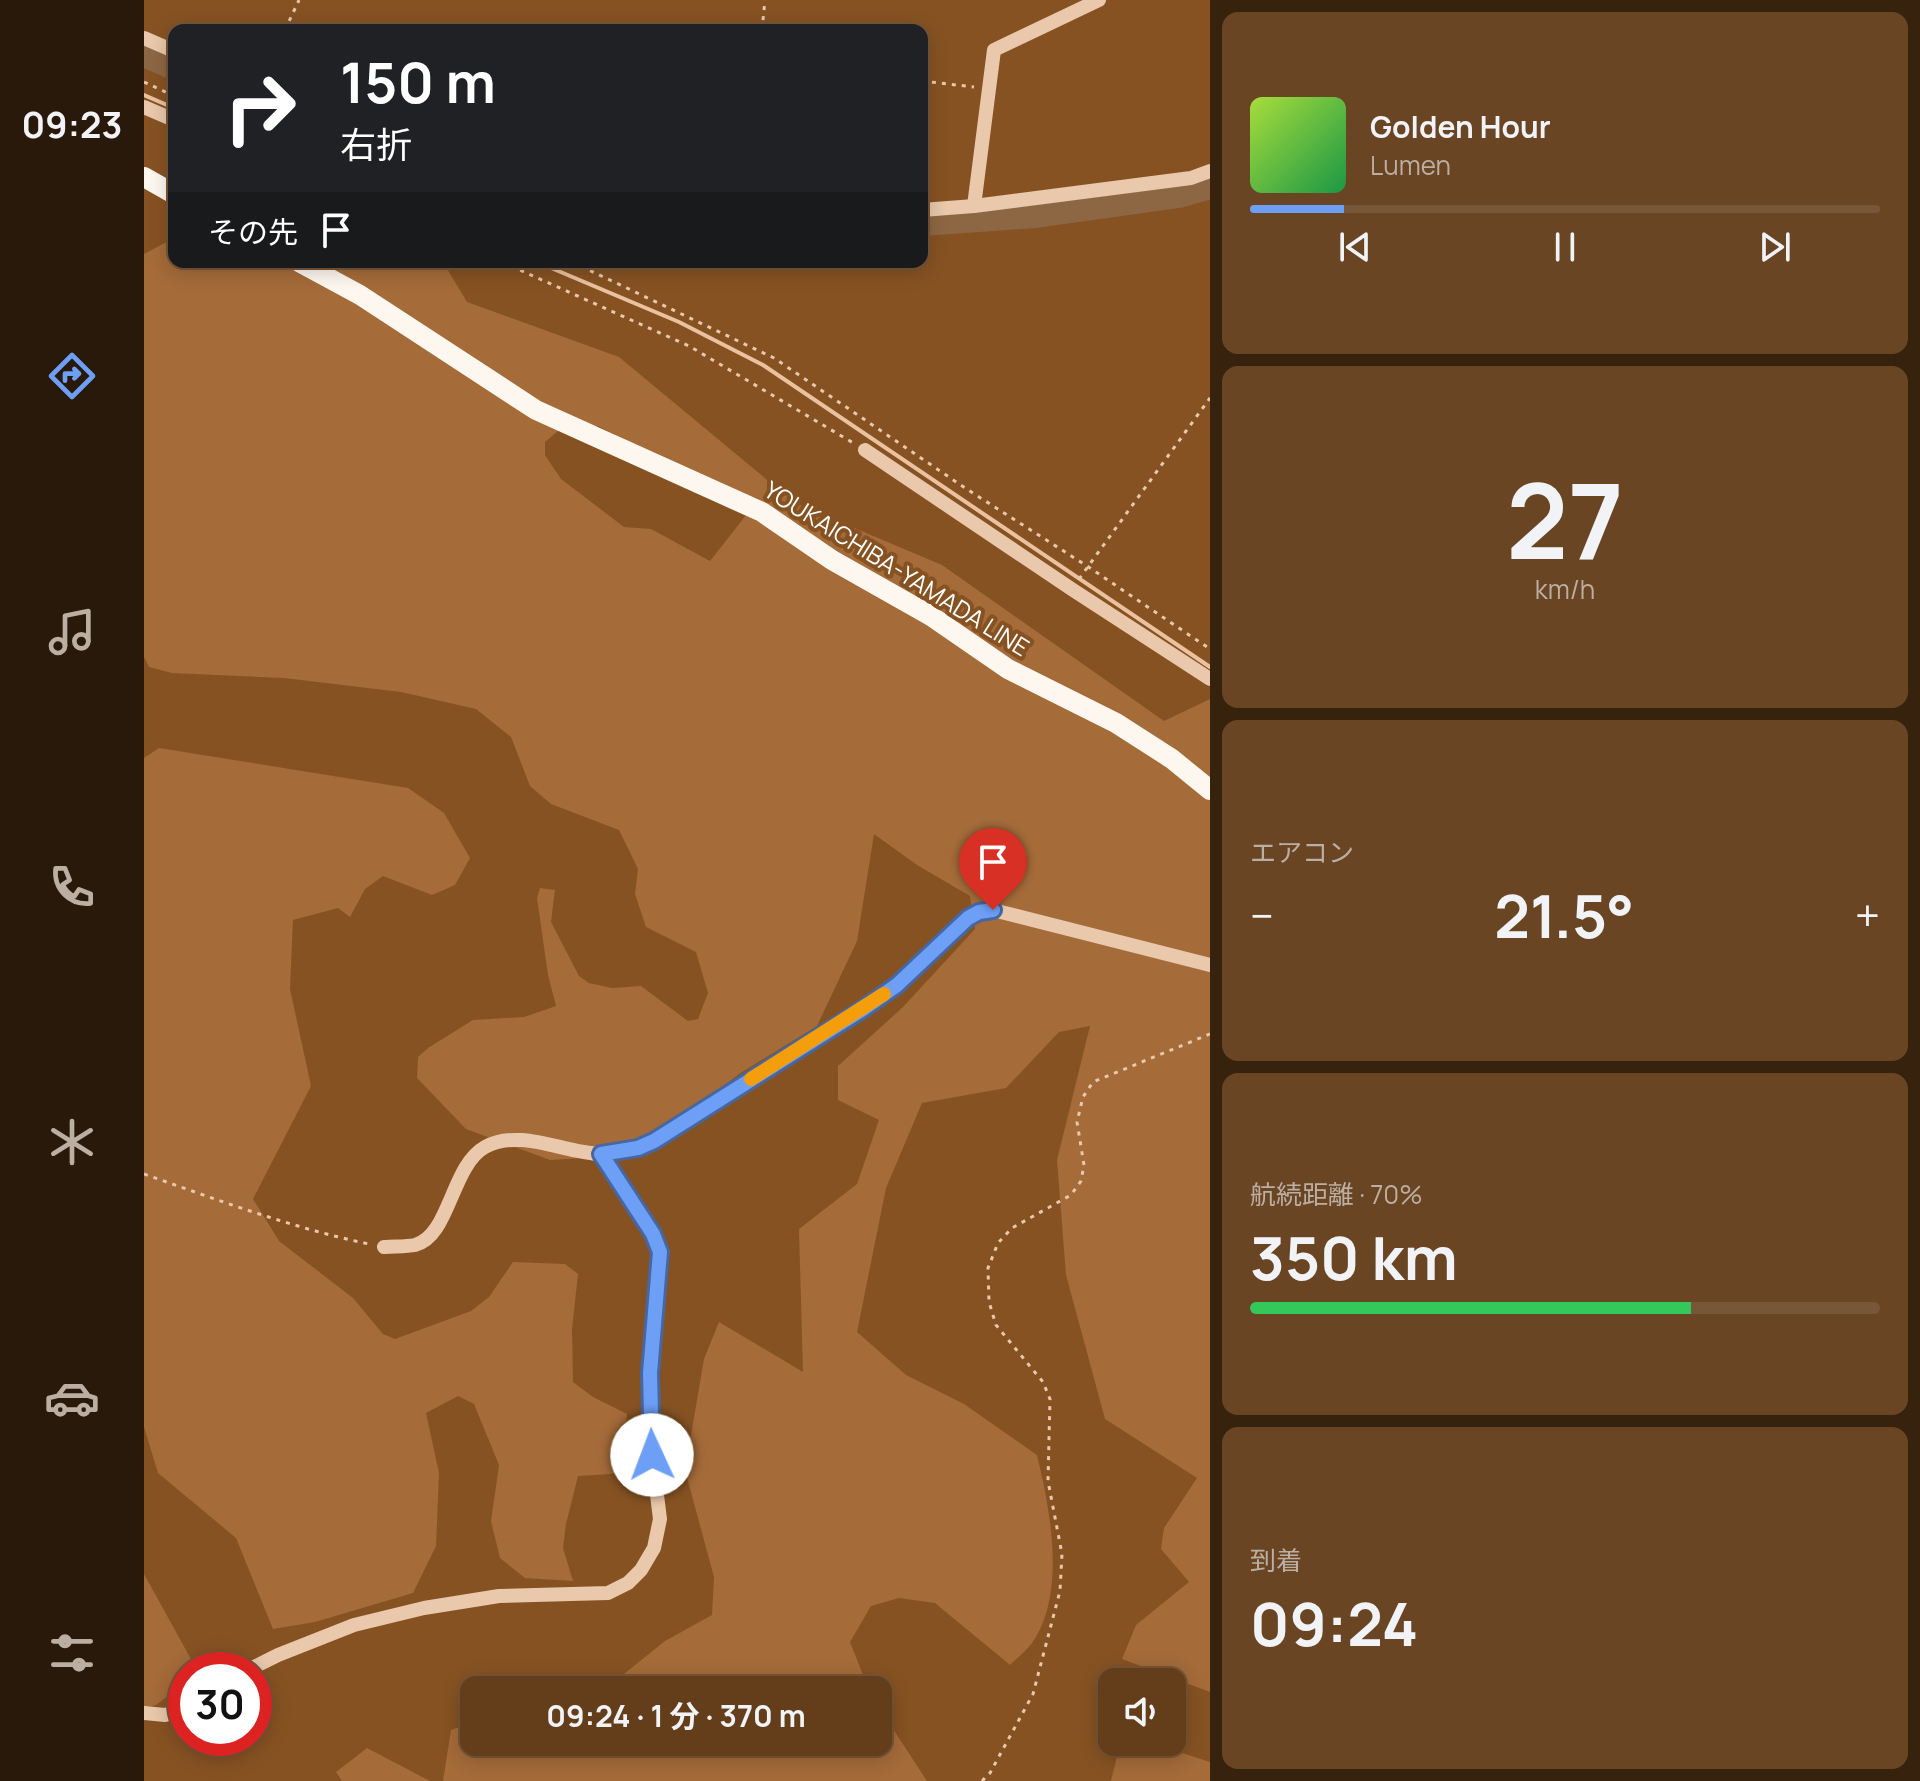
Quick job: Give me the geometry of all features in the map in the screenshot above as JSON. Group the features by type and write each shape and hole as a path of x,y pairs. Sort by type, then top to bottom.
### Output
{"main road":[{"path":"144,177 168,191"},
{"name":"YOUKAICHIBA-YAMADA LINE","path":"310,268 360,295 536,410 773,518 832,560 931,616 1008,669 1116,723 1172,759 1210,790"}],"street":[{"path":"974,206 994,50 1099,0"},
{"path":"144,38 168,48"},
{"path":"144,107 168,117"},
{"path":"928,210 1191,178 1210,171"},
{"path":"865,450 1210,679"},
{"path":"384,1247 417,1244 430,1235 472,1157 487,1146 514,1140 601,1154 638,1148 654,1141 863,1009 897,985 968,918 979,912 993,910 1210,965"},
{"path":"272,1658 368,1622 424,1608 499,1596 608,1593 628,1583 641,1570 654,1548 660,1519 652,1455 650,1373 660,1252 653,1234 601,1154"},
{"path":"144,1713 168,1714"}],"path":[{"path":"288,24 299,0"},
{"path":"763,24 765,0"},
{"path":"144,82 168,93"},
{"path":"928,82 991,89"},
{"path":"515,268 689,346 865,450"},
{"path":"585,268 774,358 1210,649"},
{"path":"1073,590 1087,566 1210,398"},
{"path":"982,1781 990,1773 1033,1694 1060,1591 1062,1554 1048,1481 1050,1399 1043,1382 996,1325 989,1302 988,1268 998,1243 1012,1228 1071,1195 1081,1181 1084,1165 1077,1122 1083,1097 1093,1082 1210,1034"},
{"path":"144,1174 332,1237 384,1247"}],"shaded area":[{"path":"168,241 168,268 447,268 467,302 619,357 795,503 942,565 1164,721 1210,699 1210,1692 1186,1683 1186,1668 1146,1668 1122,1659 1136,1625 1189,1582 1161,1549 1164,1528 1197,1478 1105,1419 1066,1275 1057,1160 1090,1026 1059,1032 1006,1088 922,1103 886,1188 857,1332 906,1375 964,1404 1037,1455 1047,1500 1052,1576 1043,1623 1032,1643 1010,1665 935,1603 899,1598 871,1606 850,1642 863,1676 621,1676 665,1641 712,1615 714,1577 685,1470 704,1359 719,1322 803,1372 799,1229 857,1184 879,1120 838,1100 838,1066 903,1007 975,929 970,896 917,865 874,834 857,941 817,1026 739,1074 633,1155 550,1160 466,1129 417,1078 418,1057 473,1020 524,1017 556,1006 548,975 537,898 540,888 555,890 551,922 579,976 589,983 612,988 641,986 688,1021 698,1019 708,993 696,952 646,927 635,894 638,869 619,830 551,804 530,786 511,737 476,709 401,692 284,678 172,673 149,667 144,657 144,254","holes":["598,426 754,505 710,561 651,529 624,527 561,479 545,455 545,442 558,431"]},
{"path":"159,748 408,788 444,813 470,858 455,885 432,895 383,876 365,889 350,917 338,908 293,920 290,989 311,1086 253,1199 279,1241 353,1298 383,1334 395,1339 471,1311 489,1297 513,1262 565,1264 578,1274 572,1329 573,1382 593,1397 627,1414 622,1469 611,1474 578,1476 563,1548 573,1581 525,1578 500,1558 491,1521 499,1465 474,1404 458,1396 426,1413 439,1473 436,1546 413,1593 315,1622 273,1629 236,1538 158,1473 144,1427 144,758"},
{"path":"144,1574 187,1652 168,1652 168,1696 156,1705 144,1708"},
{"path":"460,1727 460,1756 892,1756 892,1727 927,1781 443,1781 451,1730"},
{"path":"367,1748 430,1781 342,1781 336,1772"},
{"path":"1186,1754 1210,1762 1210,1781 1111,1781 1117,1756"}],"waterway":[{"path":"144,54 168,64"},
{"path":"144,95 168,105"},
{"path":"928,223 1036,215 1179,195 1210,186"},
{"path":"551,268 679,322 763,365 1210,667"}],"slow traffic":[{"path":"751,1079 884,994"}],"route":[{"path":"652,1455 650,1373 660,1252 653,1234 601,1154 638,1148 654,1141 863,1009 897,985 968,918 993,910"}]}
